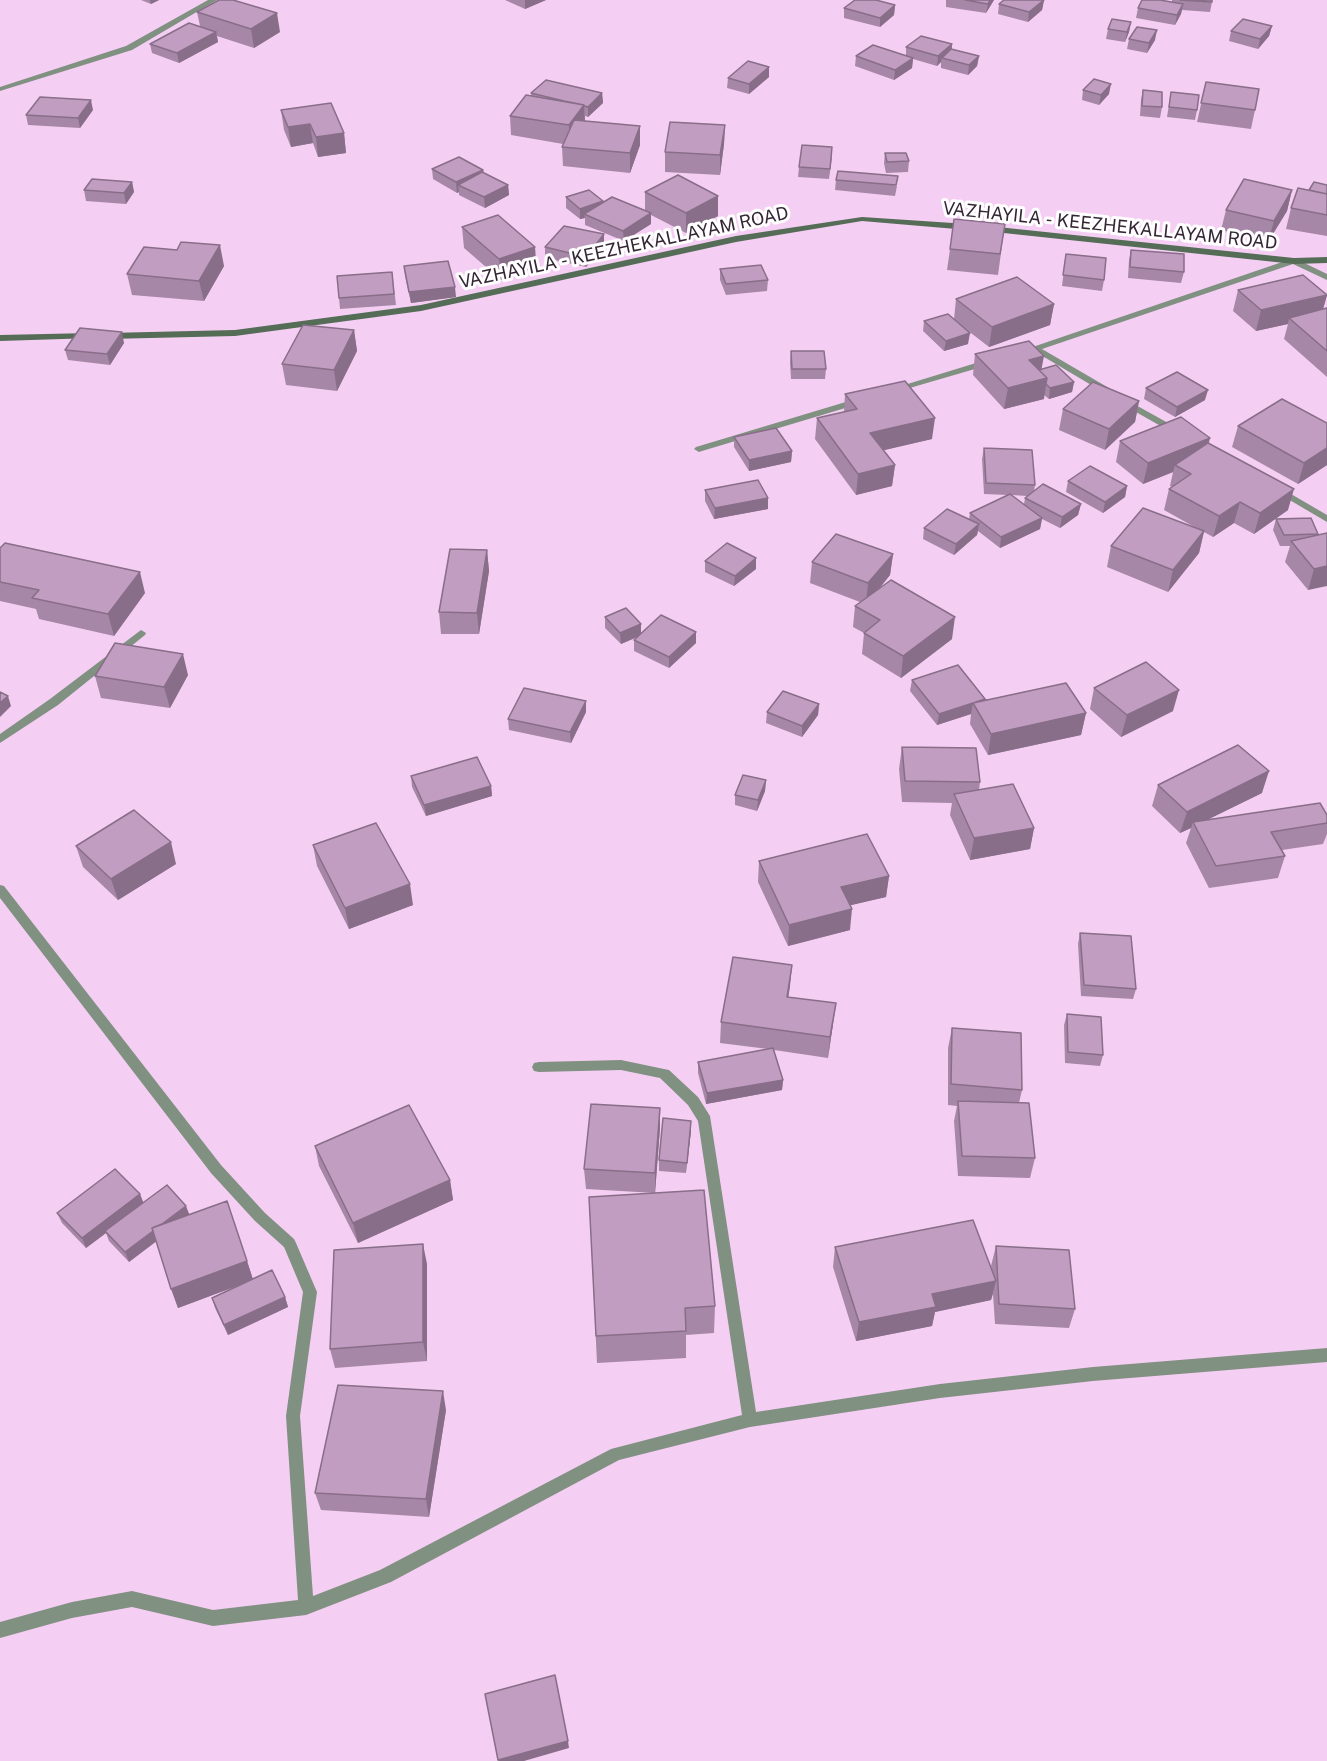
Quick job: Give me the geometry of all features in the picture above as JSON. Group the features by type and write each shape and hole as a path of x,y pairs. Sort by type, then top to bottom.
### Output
{"street":[{"path":"0,89 129,48 213,0"},
{"name":"VAZHAYILA - KEEZHEKALLAYAM ROAD","path":"0,338 235,333 421,308 736,239 862,219 952,225 1294,261 1327,260"},
{"path":"1014,354 1294,261 1327,277"},
{"path":"1035,348 1184,436"},
{"path":"883,394 1003,358"},
{"path":"699,449 871,397"},
{"path":"1266,482 1327,519"},
{"path":"0,739 54,702 141,633"},
{"path":"0,889 216,1169 260,1217 289,1243 310,1292 293,1416 306,1606"},
{"path":"539,1067 621,1065 664,1074 693,1101 705,1120 750,1420"},
{"path":"0,1630 72,1610 132,1599 213,1618 306,1606 385,1576 616,1454 750,1420 975,1387 1093,1374 1327,1355"}],"building":[{"path":"219,0 233,0 277,13 251,29 197,12"},
{"path":"855,0 876,0 895,5 880,18 844,8"},
{"path":"965,0 990,0 988,4"},
{"path":"1004,0 1044,0 1029,12 999,4"},
{"path":"1142,0 1183,4 1177,15 1138,8"},
{"path":"1180,0 1212,0 1212,2"},
{"path":"1112,19 1131,22 1127,32 1108,29"},
{"path":"1243,19 1272,26 1260,39 1231,31"},
{"path":"189,23 216,32 177,53 150,44"},
{"path":"1137,27 1157,30 1149,43 1129,39"},
{"path":"921,36 952,44 938,56 906,47"},
{"path":"873,45 913,58 895,70 856,56"},
{"path":"951,49 979,56 969,65 942,58"},
{"path":"748,61 769,67 749,84 728,78"},
{"path":"1094,79 1111,84 1101,95 1083,90"},
{"path":"546,80 602,93 588,107 531,93"},
{"path":"1206,82 1259,89 1255,110 1201,103"},
{"path":"1143,90 1162,92 1162,107 1142,106"},
{"path":"1171,92 1199,95 1197,110 1169,107"},
{"path":"526,95 584,105 569,125 510,116"},
{"path":"40,97 91,100 78,118 26,115"},
{"path":"331,103 344,133 316,137 310,124 288,127 281,110"},
{"path":"574,120 640,126 630,153 562,147"},
{"path":"670,122 725,125 720,155 665,152"},
{"path":"802,145 832,147 830,169 799,167"},
{"path":"885,153 906,153 909,161 887,162"},
{"path":"459,157 483,170 456,182 432,169"},
{"path":"838,171 898,176 896,185 836,180"},
{"path":"482,172 508,185 484,197 458,185"},
{"path":"678,175 718,196 686,213 645,192"},
{"path":"92,179 132,182 124,193 84,190"},
{"path":"1244,179 1292,190 1274,221 1226,210"},
{"path":"1314,182 1327,185 1327,194 1309,190"},
{"path":"1298,188 1327,194 1327,215 1291,208"},
{"path":"589,190 603,201 580,209 566,197"},
{"path":"612,197 651,213 623,231 584,214"},
{"path":"498,215 535,247 499,259 462,227"},
{"path":"954,219 1005,224 1000,254 950,249"},
{"path":"564,226 604,234 586,257 545,247"},
{"path":"181,242 220,245 199,281 127,274 144,247 177,250"},
{"path":"1131,250 1184,254 1184,272 1130,267"},
{"path":"1066,254 1106,258 1104,280 1063,275"},
{"path":"448,261 455,287 409,292 404,266"},
{"path":"761,265 768,280 726,284 720,269"},
{"path":"392,272 394,294 339,298 337,276"},
{"path":"1303,275 1327,295 1261,310 1238,290"},
{"path":"1017,277 1054,304 992,327 956,299"},
{"path":"1327,308 1327,351 1289,318"},
{"path":"948,314 970,333 946,341 924,321"},
{"path":"303,325 354,330 334,370 282,364"},
{"path":"80,328 122,332 107,354 65,350"},
{"path":"1029,341 1044,356 1029,360 1047,378 1008,388 975,354"},
{"path":"791,351 824,351 826,369 792,369"},
{"path":"1056,365 1074,382 1050,388 1046,384 1047,378 1039,370"},
{"path":"1177,372 1208,390 1177,407 1146,388"},
{"path":"905,381 935,418 870,433 895,465 858,474 817,418 857,409 845,394"},
{"path":"1093,382 1139,401 1109,429 1063,409"},
{"path":"1282,399 1327,423 1327,448 1304,463 1238,426"},
{"path":"1181,417 1210,438 1148,463 1120,441"},
{"path":"776,428 792,451 749,460 734,437"},
{"path":"1208,443 1294,489 1260,513 1240,502 1219,516 1169,489 1191,474 1175,465"},
{"path":"984,448 1032,450 1035,485 986,483"},
{"path":"1090,466 1127,486 1105,502 1068,481"},
{"path":"758,480 768,498 715,508 705,490"},
{"path":"1043,484 1081,504 1062,517 1025,498"},
{"path":"1010,494 1042,518 1001,537 970,513"},
{"path":"1143,508 1204,531 1173,570 1111,546"},
{"path":"947,509 979,524 956,544 924,528"},
{"path":"1311,518 1318,534 1284,535 1276,519"},
{"path":"1327,533 1327,566 1314,569 1291,541"},
{"path":"836,534 893,554 868,583 812,562"},
{"path":"5,543 140,572 108,614 32,598 39,590 0,582 0,548"},
{"path":"727,543 756,558 735,576 705,561"},
{"path":"450,549 487,550 477,613 439,612"},
{"path":"891,580 955,617 903,656 864,633 880,620 855,606"},
{"path":"626,608 641,624 620,633 605,617"},
{"path":"661,615 696,632 669,657 634,640"},
{"path":"115,643 183,654 164,687 95,676"},
{"path":"1146,662 1179,690 1127,715 1094,688"},
{"path":"958,665 985,699 939,714 912,680"},
{"path":"1066,683 1086,713 991,734 973,703"},
{"path":"524,688 586,701 570,732 508,719"},
{"path":"783,691 819,704 802,726 767,712"},
{"path":"0,692 8,696 0,703"},
{"path":"1238,745 1269,771 1187,812 1158,785"},
{"path":"902,747 976,748 980,782 905,781"},
{"path":"477,757 491,786 424,805 411,776"},
{"path":"743,775 766,780 758,800 735,795"},
{"path":"1013,784 1034,828 974,838 954,794"},
{"path":"1320,803 1327,815 1327,823 1271,832 1285,856 1216,866 1193,822"},
{"path":"134,810 171,842 111,879 76,846"},
{"path":"376,823 410,884 345,908 313,845"},
{"path":"867,834 889,876 841,887 852,909 789,925 759,861"},
{"path":"1080,933 1131,936 1136,989 1084,985"},
{"path":"733,957 792,965 787,997 836,1003 830,1037 721,1022"},
{"path":"1067,1014 1101,1017 1103,1055 1068,1052"},
{"path":"952,1028 1021,1033 1022,1090 951,1084"},
{"path":"773,1048 783,1080 707,1093 698,1062"},
{"path":"958,1101 1029,1103 1035,1158 962,1156"},
{"path":"591,1104 660,1108 655,1173 584,1169"},
{"path":"409,1105 450,1180 353,1223 315,1146"},
{"path":"663,1118 691,1121 687,1163 659,1160"},
{"path":"115,1169 140,1194 82,1238 57,1213"},
{"path":"167,1185 186,1206 162,1224 152,1228 153,1231 125,1252 105,1231"},
{"path":"704,1190 715,1306 685,1308 686,1331 596,1336 589,1197"},
{"path":"227,1201 247,1261 171,1289 152,1228"},
{"path":"973,1220 996,1281 932,1294 936,1307 859,1322 835,1247"},
{"path":"423,1244 423,1342 330,1349 334,1250"},
{"path":"996,1246 1069,1250 1075,1309 999,1304"},
{"path":"272,1270 285,1297 224,1325 212,1298"},
{"path":"338,1385 443,1391 426,1499 315,1493"},
{"path":"555,1675 568,1741 498,1760 485,1694"}]}
